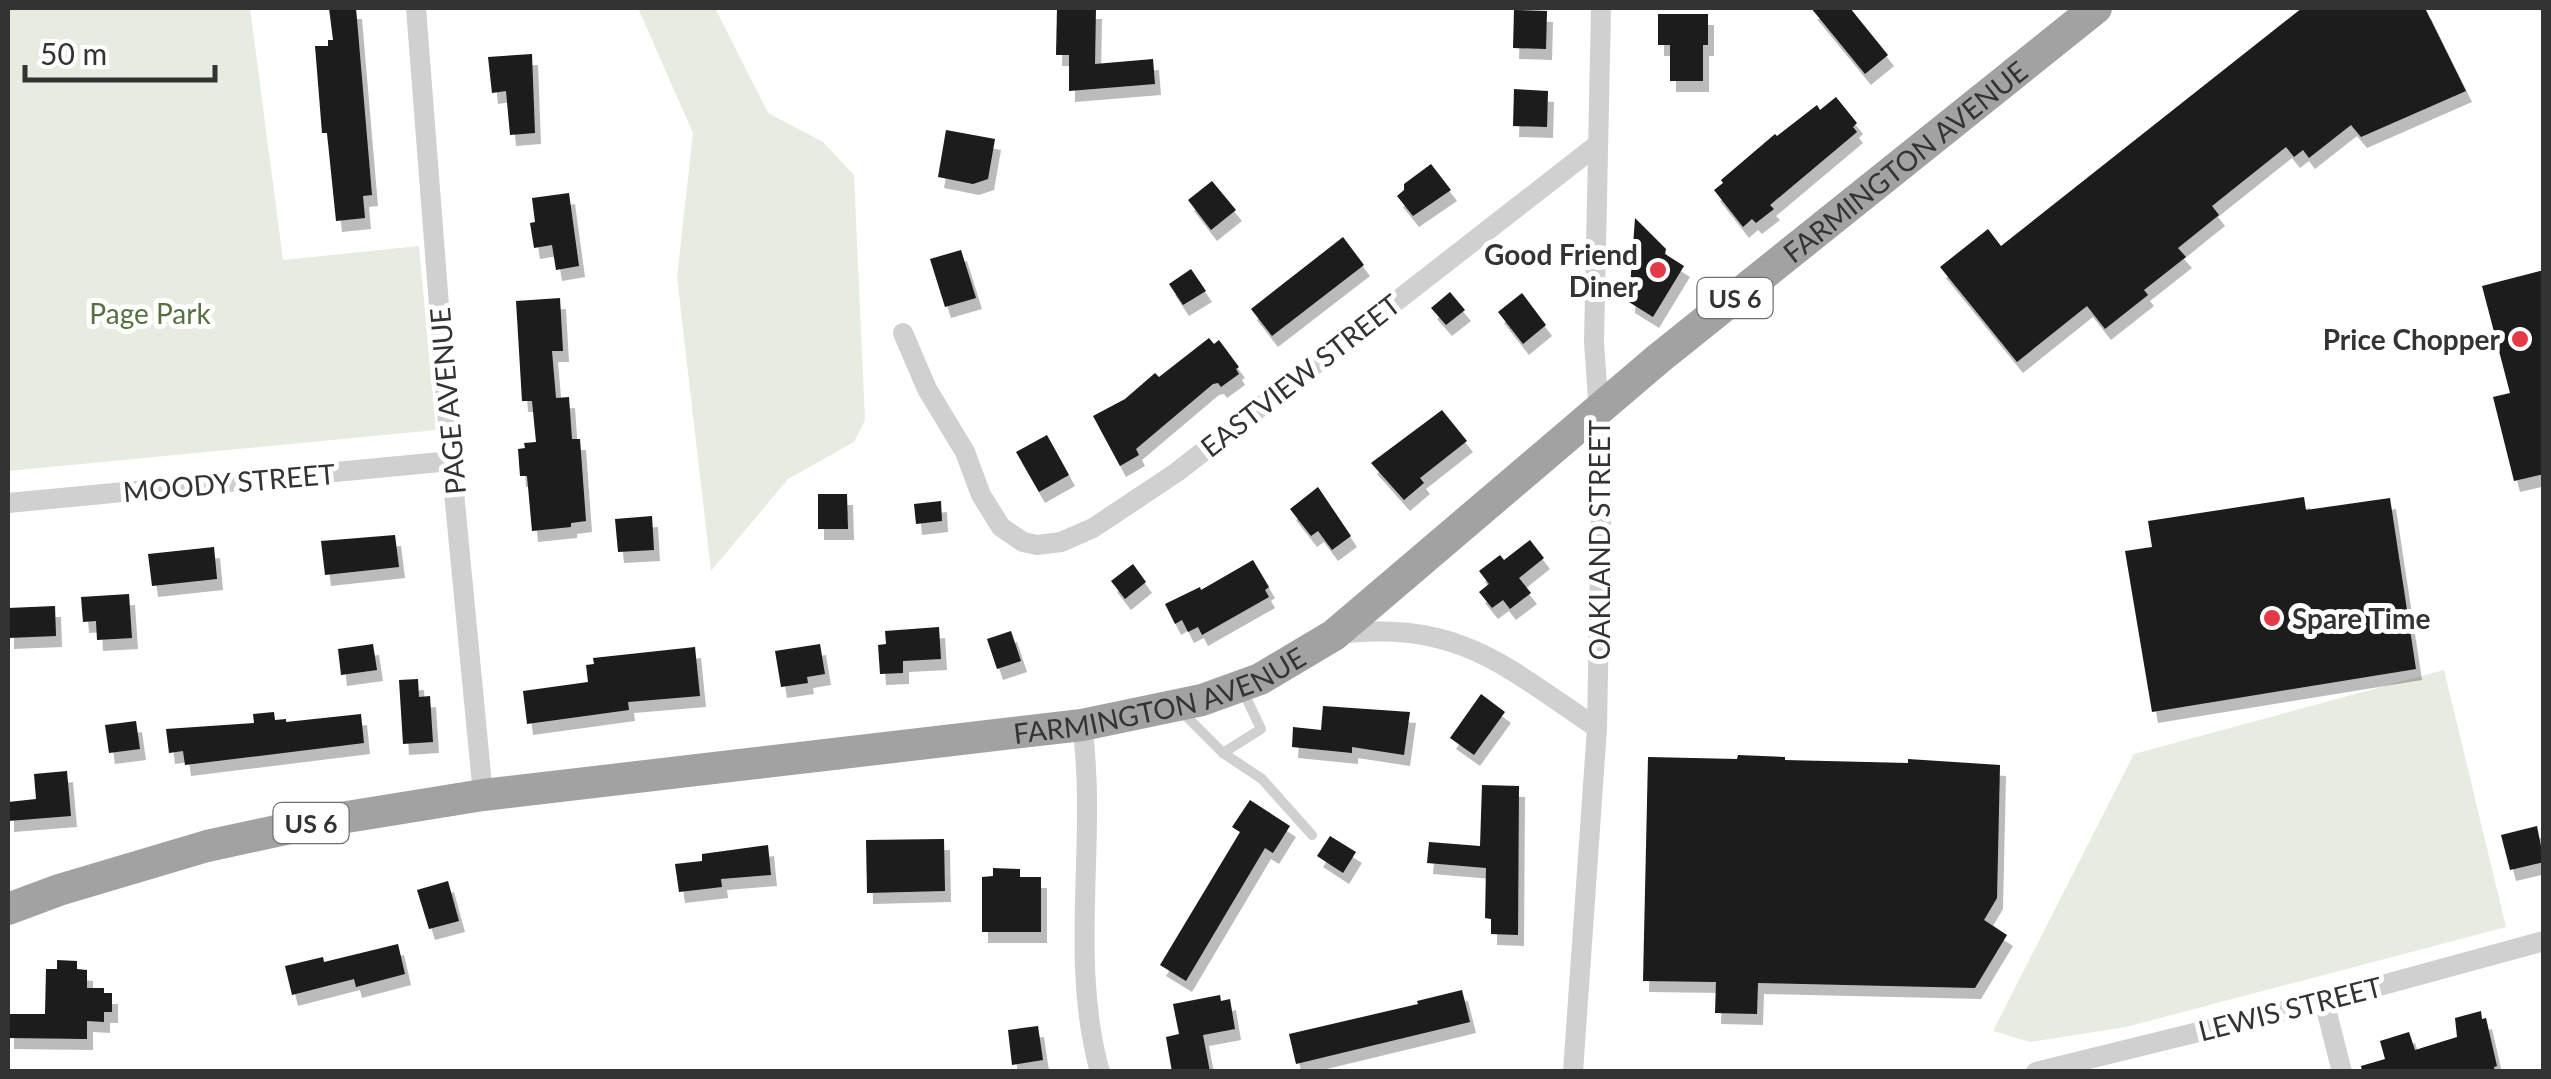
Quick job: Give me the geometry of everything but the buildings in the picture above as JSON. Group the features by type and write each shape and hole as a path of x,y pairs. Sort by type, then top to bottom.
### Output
{"highway":[{"name":"FARMINGTON AVENUE","path":"8,909 207,846 322,820 484,795 1082,725 1175,706 1260,679 1334,634 1658,359 2096,8"}],"street":[{"name":"PAGE AVENUE","path":"416,8 451,461 484,795"},
{"name":"OAKLAND STREET","path":"1573,1072 1597,728 1600,412 1594,342 1601,8"},
{"name":"EASTVIEW STREET","path":"903,333 922,378 970,462 980,495 991,513 1012,536 1037,545 1072,539 1177,472 1597,145"},
{"name":"MOODY STREET","path":"8,503 451,461"},
{"path":"1334,634 1380,629 1448,638 1500,664 1597,728"},
{"path":"1082,725 1088,802 1082,959 1100,1072"},
{"name":"LEWIS STREET","path":"2036,1072 2544,942"},
{"path":"2324,1000 2342,1072"}],"lane":[{"path":"1223,752 1261,728 1240,686"},
{"path":"1175,706 1223,752 1262,780 1312,835"}],"green space":[{"name":"Page Park","path":"8,8 250,8 283,260 419,246 436,430 8,471"},
{"path":"638,8 715,8 768,113 823,142 854,175 865,420 854,442 788,479 711,571 677,277 693,133"},
{"path":"2444,670 2506,927 2126,1027 2030,1042 1993,1031 2134,754"}],"place":[{"name":"Good Friend Diner","path":"1658,270"},
{"name":"Price Chopper","path":"2520,339"},
{"name":"Spare Time","path":"2272,618"}]}
